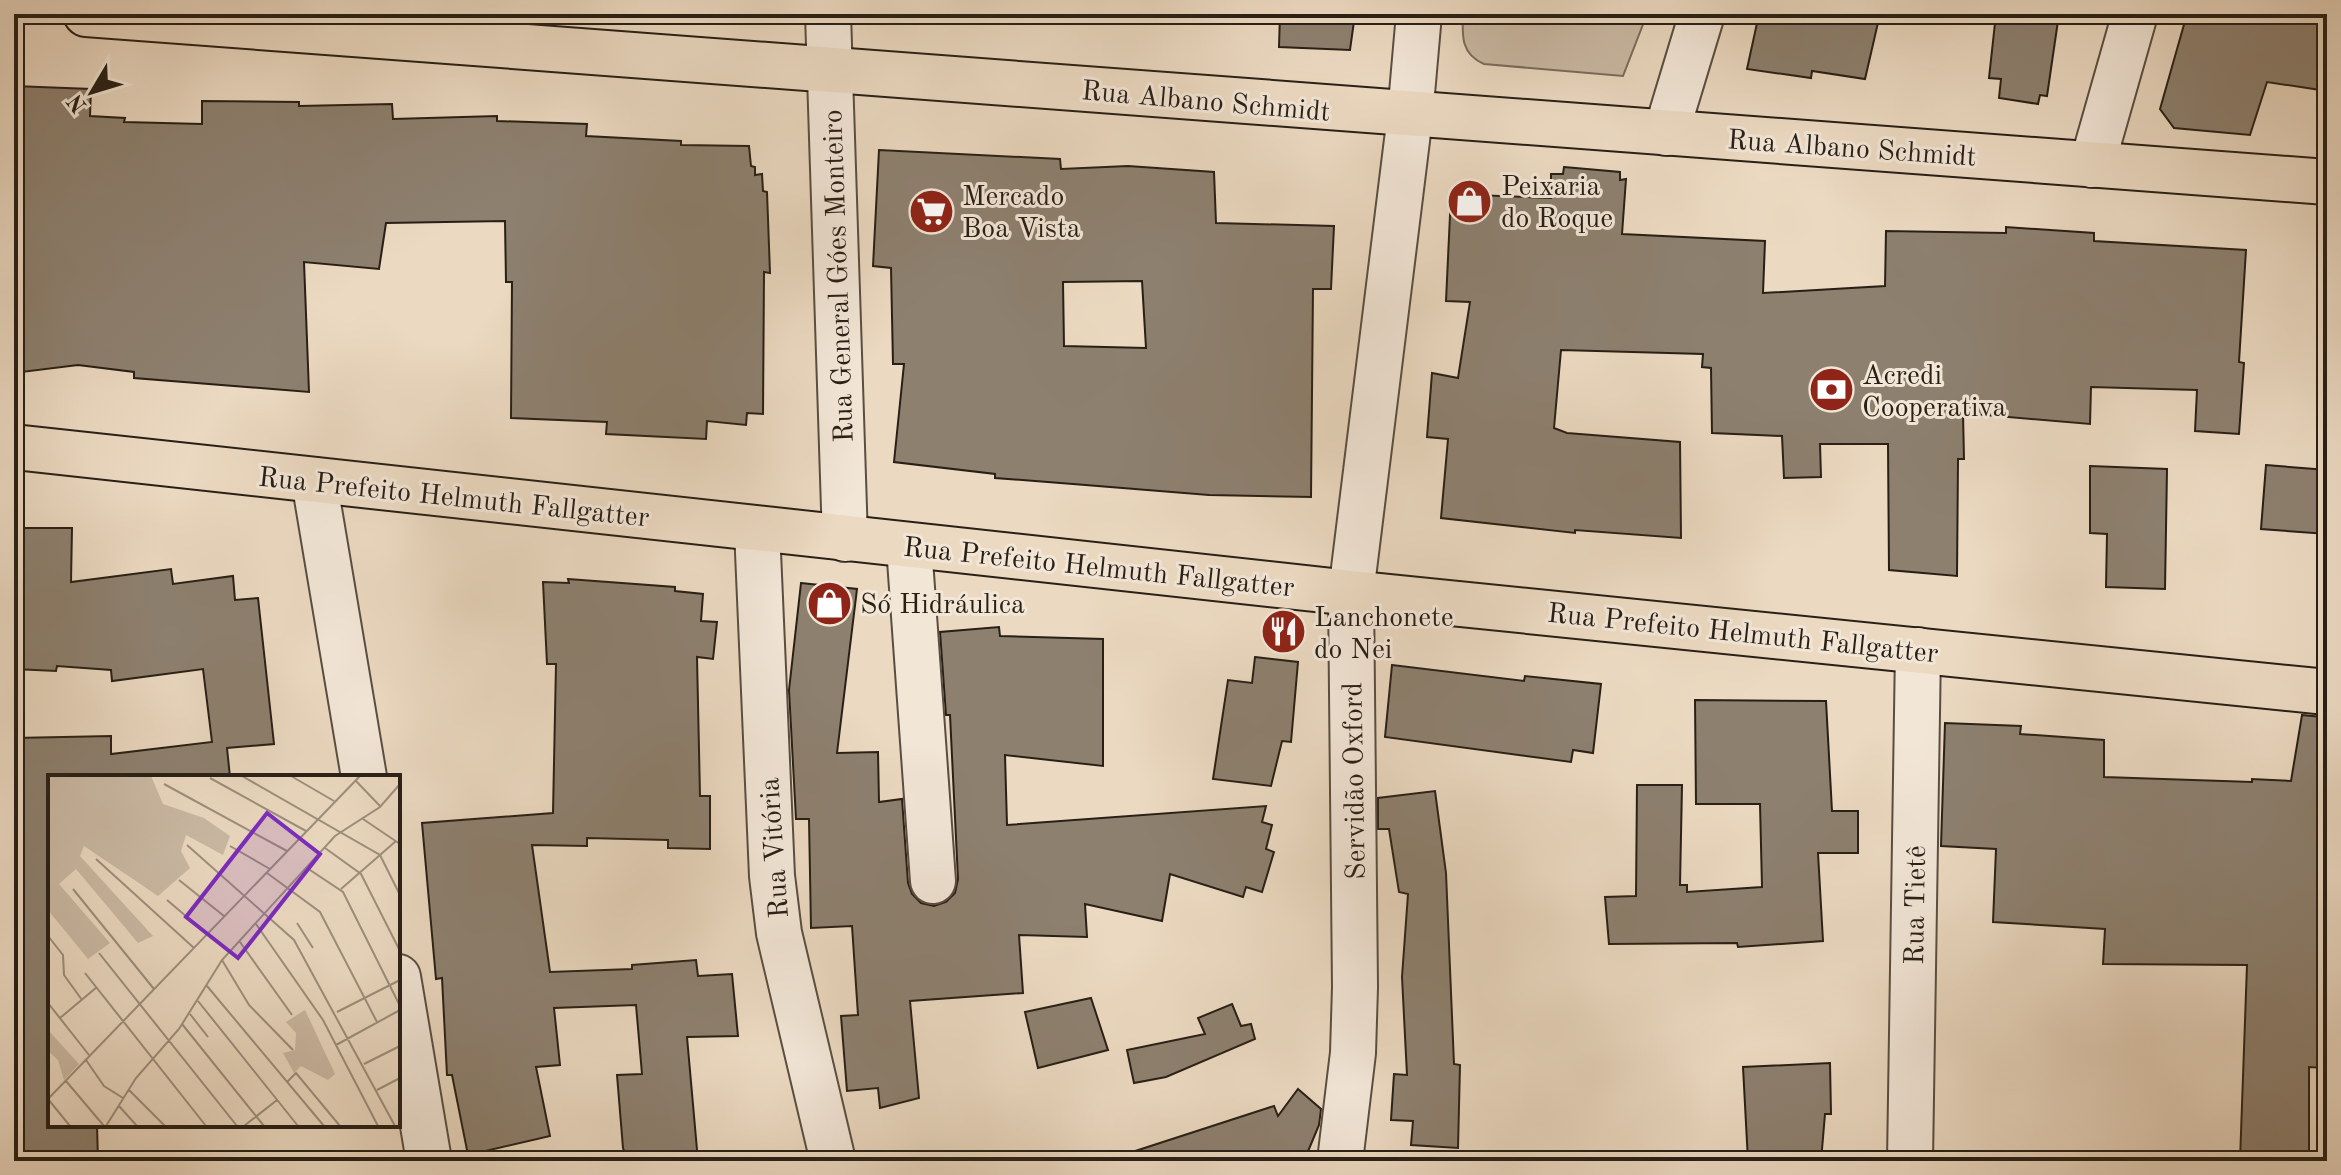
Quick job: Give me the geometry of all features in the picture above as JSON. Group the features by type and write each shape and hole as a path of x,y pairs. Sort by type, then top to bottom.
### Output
{"main road":[{"name":"Rua Albano Schmidt","path":"86,14 341,24 830,70 1410,116 2327,182"},
{"name":"Rua Prefeito Helmuth Fallgatter","path":"14,447 1351,593 2327,692"}],"street":[{"name":"Rua General Góes Monteiro","path":"828,14 845,539"},
{"name":"Servidão Oxford","path":"1340,1161 1353,1053 1355,987 1351,593 1410,116 1419,14"},
{"path":"1666,133 1702,14"},
{"path":"2092,165 2135,14"},
{"path":"314,480 364,775"},
{"name":"Rua Vitória","path":"757,529 772,876 779,933 833,1161"},
{"path":"909,546 933,881"},
{"name":"Rua Tietê","path":"1910,1161 1918,650"},
{"path":"400,989 429,1161"}],"shaded area":[{"path":"1463,14 1647,14 1623,76 1484,64 1471,55 1464,44"}],"building":[{"path":"1280,14 1355,14 1350,50 1279,47"},
{"path":"1759,14 1880,14 1865,79 1812,71 1811,78 1747,69"},
{"path":"1996,14 2059,14 2047,96 2040,95 2038,104 1999,98 2001,79 1989,78"},
{"path":"2187,14 2327,14 2327,91 2267,82 2250,135 2174,128 2160,109"},
{"path":"14,86 91,89 90,116 125,118 124,122 202,124 202,101 299,102 299,106 392,104 393,119 497,116 497,121 587,124 586,136 681,141 681,145 749,146 751,166 755,167 755,175 762,174 763,191 767,192 770,273 764,272 763,414 747,413 746,425 707,421 706,439 606,434 607,422 511,418 512,282 506,282 505,221 386,223 379,269 304,262 309,392 134,378 134,372 78,365 22,372 14,302"},
{"path":"879,150 1060,159 1061,169 1128,166 1214,172 1216,223 1334,226 1331,289 1313,289 1311,497 1209,495 995,478 995,474 894,462 904,364 893,364 891,268 873,266","holes":["1142,281 1146,348 1064,346 1063,282"]},
{"path":"1564,167 1620,172 1620,180 1626,179 1622,234 1765,241 1763,293 1885,286 1886,231 2006,233 2006,227 2094,233 2094,241 2246,250 2239,362 2244,363 2239,434 2195,431 2197,390 2091,387 2090,424 1963,413 1964,459 1958,459 1957,576 1889,570 1888,444 1820,444 1821,477 1784,478 1782,436 1712,433 1711,368 1702,367 1703,354 1561,350 1554,428 1567,433 1680,442 1681,538 1575,530 1575,533 1441,518 1448,439 1427,437 1432,373 1458,378 1470,302 1446,301 1451,194 1551,198 1551,174 1563,174"},
{"path":"2266,465 2327,470 2327,534 2261,529"},
{"path":"2090,466 2167,469 2165,589 2106,587 2107,534 2090,533"},
{"path":"14,528 72,528 71,582 171,569 173,584 233,576 235,600 258,598 274,744 227,748 230,775 48,775 48,1127 97,1127 98,1161 14,1161 14,738 111,736 111,754 212,742 203,669 112,681 111,670 57,666 56,671 14,669"},
{"path":"568,579 675,587 675,591 703,594 701,621 717,622 713,659 697,657 700,796 710,796 710,849 668,848 668,840 587,838 587,846 532,845 550,972 632,969 632,965 696,960 698,976 732,974 738,1036 687,1037 698,1161 628,1161 623,1148 617,1075 642,1074 636,1005 554,1008 560,1065 536,1067 550,1136 468,1155 452,1075 447,1075 442,978 436,979 422,823 553,813 556,664 547,664 543,582 569,583"},
{"path":"801,583 857,589 837,753 878,752 879,802 902,799 908,883 912,894 921,903 934,906 946,902 955,893 958,879 950,715 946,715 940,632 999,627 1000,636 1103,639 1103,766 1005,755 1007,825 1266,806 1262,822 1272,825 1266,849 1274,852 1262,892 1246,887 1243,897 1170,874 1162,921 1085,904 1087,937 1019,935 1023,993 910,1001 919,1098 880,1108 878,1088 847,1091 841,1016 858,1015 852,926 811,928 809,819 796,819 789,690"},
{"path":"1255,657 1298,662 1291,742 1282,741 1271,786 1213,779 1228,680 1252,683"},
{"path":"1392,665 1524,681 1525,676 1601,684 1593,753 1573,750 1571,762 1385,737"},
{"path":"1695,700 1826,701 1832,811 1858,811 1858,853 1818,853 1823,941 1738,947 1737,943 1609,944 1605,897 1636,896 1637,785 1682,785 1680,885 1687,885 1687,892 1762,887 1760,804 1696,804"},
{"path":"2302,715 2322,717 2319,863 2327,863 2324,1068 2309,1067 2309,1161 2240,1161 2247,965 2103,964 2105,929 1993,922 1996,849 1941,846 1945,723 2021,726 2020,734 2104,740 2104,777 2252,782 2252,779 2291,781"},
{"path":"1435,791 1446,873 1454,1064 1460,1065 1458,1148 1411,1145 1413,1121 1391,1120 1394,1074 1407,1075 1402,977 1408,894 1399,892 1389,829 1378,829 1378,798"},
{"path":"1091,998 1108,1050 1038,1068 1025,1012"},
{"path":"1232,1004 1241,1026 1251,1024 1255,1039 1166,1077 1134,1083 1127,1050 1205,1034 1198,1018"},
{"path":"1830,1063 1831,1114 1825,1114 1821,1161 1748,1161 1743,1067"},
{"path":"1298,1089 1321,1109 1319,1125 1304,1161 1127,1161 1126,1154 1274,1106 1278,1116"}],"place":[{"name":"Peixaria do Roque","path":"1470,201"},
{"name":"Mercado Boa Vista","path":"931,211"},
{"name":"Acredi Cooperativa","path":"1831,390"},
{"name":"Só Hidráulica","path":"829,603"},
{"name":"Lanchonete do Nei","path":"1283,632"}]}
